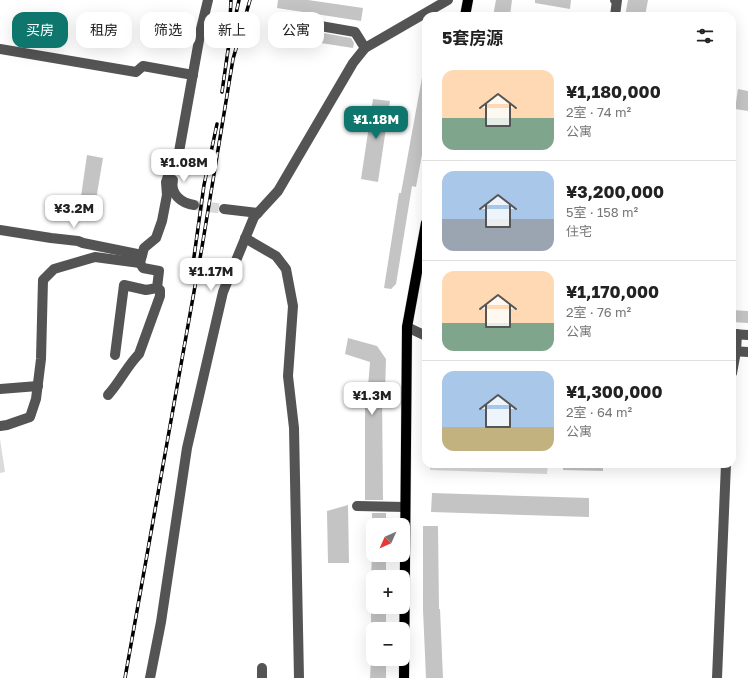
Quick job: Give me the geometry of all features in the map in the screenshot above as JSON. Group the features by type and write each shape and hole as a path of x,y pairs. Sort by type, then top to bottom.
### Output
{"main road":[{"path":"466,12 468,0"},
{"path":"404,678 407,327 422,245"}],"street":[{"path":"194,205 182,202 174,191 172,185 208,0"},
{"path":"427,12 448,0"},
{"path":"615,0 617,0 616,12"},
{"path":"150,678 162,622 187,448 222,292 254,217 278,191 353,63 365,48 422,15"},
{"path":"324,27 354,32 365,48"},
{"path":"0,49 136,72 143,66 193,75"},
{"path":"108,395 132,361 139,354 160,296 160,290 157,288 159,271 143,268 141,259 144,248 156,238 162,221 167,195 166,182 171,167 177,163"},
{"path":"224,210 258,213"},
{"path":"0,230 78,241 141,259"},
{"path":"245,238 276,256 286,269 293,306 288,376 294,428 299,678"},
{"path":"0,426 6,426 30,417 36,399 41,359 43,280 54,269 95,256 141,259"},
{"path":"115,355 124,285 146,290 157,288"},
{"path":"407,327 422,327"},
{"path":"407,327 422,334"},
{"path":"736,334 748,335"},
{"path":"736,351 748,352"},
{"path":"0,389 38,386"},
{"path":"717,678 726,468"},
{"path":"357,506 406,507"}],"shaded area":[{"path":"0,439 5,472 0,473"},
{"path":"430,468 548,468 547,474 430,470"}],"building":[{"path":"278,0 308,0 363,8 361,21 324,15 324,12 303,12 277,8"},
{"path":"496,0 512,0 510,12 494,12"},
{"path":"535,0 571,0 570,9 535,3"},
{"path":"628,0 648,0 646,12 626,12"},
{"path":"324,33 351,38 354,43 353,48 324,44"},
{"path":"422,78 422,155 416,187 412,186 396,284 391,289 384,288 399,193 401,193"},
{"path":"738,89 748,91 748,111 736,109"},
{"path":"373,99 390,101 378,182 361,179"},
{"path":"87,155 103,158 94,212 79,210"},
{"path":"736,310 748,311 748,323 736,322"},
{"path":"348,338 377,346 386,359 385,394 382,394 383,500 365,500 365,399 367,399 370,362 345,354"},
{"path":"563,468 603,468 603,471 563,470"},
{"path":"432,493 589,498 589,517 431,512"},
{"path":"348,505 349,563 328,563 327,511"},
{"path":"372,513 386,513 386,518 372,518"},
{"path":"423,526 438,526 439,609 443,678 426,678 423,610"},
{"path":"372,562 386,562 386,570 371,570"},
{"path":"371,614 386,614 386,622 371,622"},
{"path":"371,666 386,666 386,678 370,678"}],"tunnel":[{"path":"194,205 224,209"}],"railway":[{"path":"230,12 231,0"},
{"path":"222,92 228,50 239,0"},
{"path":"125,678 202,247 233,59 250,0"},
{"path":"193,264 204,185 217,124"}]}
